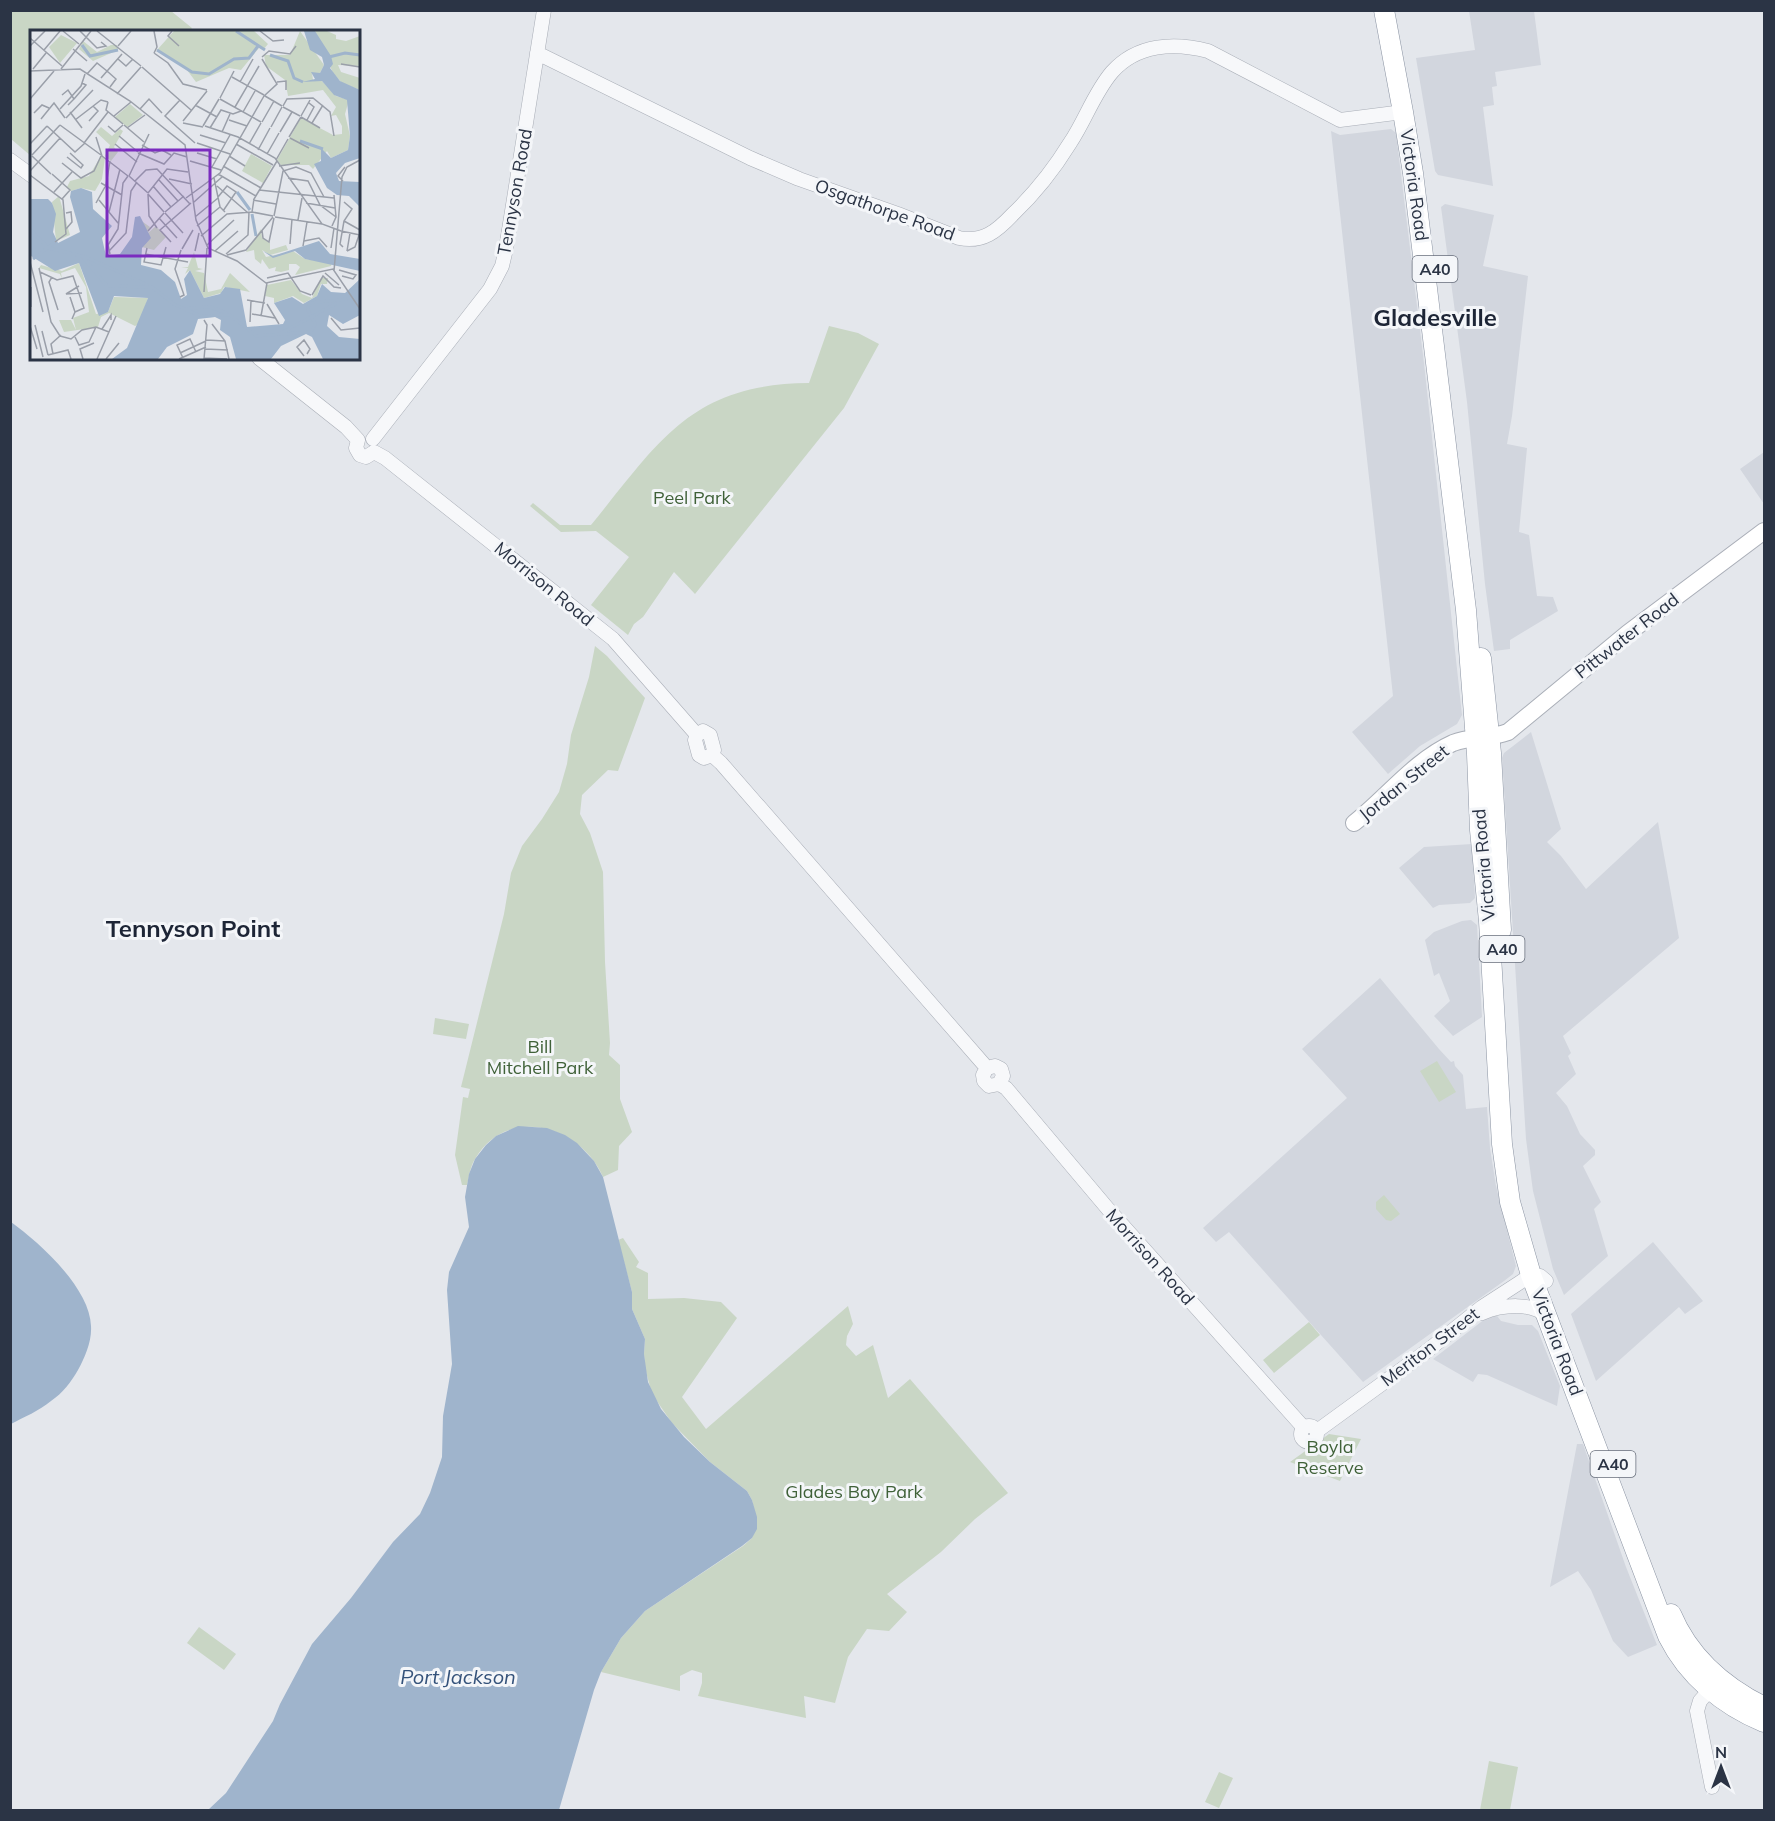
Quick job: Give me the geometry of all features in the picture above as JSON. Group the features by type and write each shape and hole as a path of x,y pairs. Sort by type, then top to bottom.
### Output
{"highway":[{"name":"Victoria Road","path":"1384,10 1404,112 1428,285 1500,881 1506,1041 1514,1142 1539,1278 1549,1319 1676,1651 1698,1678 1764,1707"},
{"name":"Victoria Road","path":"1393,10 1416,132 1472,568 1483,738"},
{"name":"Victoria Road","path":"1539,1278 1674,1620 1714,1684 1745,1713 1764,1722"}],"main road":[{"name":"Pittwater Road","path":"1483,738 1508,732 1628,633 1764,531"},
{"name":"Jordan Street","path":"1354,823 1416,768 1442,749 1454,742 1483,738"}],"street":[{"name":"Tennyson Road","path":"369,444 490,289 502,266 544,10"},
{"name":"Osgathorpe Road","path":"537,53 750,158 958,238 973,240 984,238 999,229 1028,200 1070,144 1111,73 1124,61 1145,50 1169,45 1208,51 1341,120 1404,112"},
{"path":"10,159 30,174"},
{"name":"Morrison Road","path":"262,360 613,639 697,735 695,740 699,754 704,758 712,755 721,763 987,1068 995,1066 1000,1069 1003,1076 999,1084 1006,1088 1108,1209 1310,1429"},
{"name":"Meriton Street","path":"1310,1429 1474,1316 1482,1307 1539,1278"},
{"path":"1474,1316 1492,1309 1531,1307 1543,1312 1549,1319"},
{"path":"1712,1787 1697,1711 1700,1701 1714,1684"}],"shaded area":[{"path":"1469,11 1534,11 1541,65 1495,72 1497,86 1492,87 1494,105 1483,107 1493,186 1438,175 1435,171 1416,58 1475,50"},
{"path":"1391,129 1396,133 1424,363 1462,715 1457,724 1420,746 1388,774 1352,732 1393,696 1331,131 1340,135"},
{"path":"1445,204 1494,215 1483,266 1528,276 1507,444 1527,448 1519,532 1529,535 1537,596 1553,597 1558,611 1510,640 1510,649 1494,651 1467,402 1441,207"},
{"path":"1764,452 1764,504 1740,469"},
{"path":"1531,732 1561,829 1547,842 1561,856 1586,889 1658,822 1679,938 1563,1036 1571,1053 1568,1056 1576,1074 1556,1093 1567,1106 1580,1134 1595,1150 1595,1155 1583,1166 1601,1202 1594,1209 1608,1256 1564,1295 1553,1269 1533,1191 1526,1139 1502,758 1504,753"},
{"path":"1472,844 1475,898 1470,903 1439,905 1433,908 1399,868 1424,847"},
{"path":"1471,920 1477,925 1482,1017 1453,1036 1434,1016 1450,1001 1439,973 1434,976 1425,940 1434,932 1462,921"},
{"path":"1380,978 1439,1049 1451,1062 1454,1061 1455,1066 1463,1075 1466,1109 1487,1107 1496,1186 1516,1266 1513,1274 1504,1281 1363,1382 1229,1232 1216,1242 1203,1228 1347,1098 1302,1049"},
{"path":"1653,1242 1703,1301 1685,1314 1679,1307 1596,1381 1571,1314"},
{"path":"1494,1312 1501,1321 1532,1325 1538,1331 1560,1386 1557,1406 1487,1375 1478,1374 1473,1382 1433,1359"},
{"path":"1577,1444 1583,1444 1626,1567 1657,1645 1628,1657 1613,1641 1591,1590 1578,1571 1550,1587"}],"green space":[{"path":"10,11 171,11 192,28 190,30 30,30 30,155 11,139"},
{"name":"Peel Park","path":"829,326 858,333 879,344 844,408 695,594 674,572 628,635 591,605 629,557 596,531 561,532 530,506 533,503 560,525 591,525 658,444 681,423 706,406 734,394 768,386 809,383"},
{"name":"Bill Mitchell Park","path":"595,646 645,698 618,771 608,770 582,795 580,814 590,833 603,872 609,1055 620,1065 620,1099 632,1132 619,1146 618,1170 603,1177 592,1159 578,1145 561,1134 543,1128 524,1127 505,1131 489,1142 475,1159 467,1185 462,1185 455,1155 463,1097 468,1098 470,1089 461,1087 504,914 511,873 522,846 559,792 567,764 571,735 589,677"},
{"path":"435,1018 469,1024 466,1039 433,1034"},
{"path":"1437,1061 1456,1092 1439,1102 1420,1071"},
{"path":"1384,1195 1400,1214 1391,1221 1386,1220 1376,1209 1376,1202"},
{"name":"Glades Bay Park","path":"623,1238 639,1262 636,1267 648,1273 648,1299 684,1298 721,1302 737,1318 682,1397 706,1429 848,1306 853,1324 847,1336 846,1345 856,1356 873,1345 888,1398 910,1379 1008,1493 975,1519 941,1552 887,1594 907,1612 889,1631 867,1629 848,1657 835,1703 804,1696 806,1718 698,1696 702,1673 692,1670 680,1676 680,1691 601,1672 621,1638 645,1611 743,1546 752,1538 757,1523 752,1500 747,1491 710,1462 672,1423 652,1394 645,1368 645,1339 632,1309 632,1292 618,1240"},
{"path":"1309,1322 1320,1335 1274,1373 1263,1360"},
{"name":"Boyla Reserve","path":"1329,1434 1361,1439 1340,1481 1290,1462"},
{"path":"199,1627 236,1654 224,1670 187,1643"},
{"path":"1489,1761 1518,1767 1510,1810 1480,1810"},
{"path":"1219,1772 1233,1778 1219,1808 1205,1802"}],"water":[{"name":"Port Jackson","path":"518,1126 547,1128 565,1135 577,1143 594,1161 603,1177 632,1292 632,1309 645,1339 644,1354 648,1382 661,1409 684,1437 710,1462 747,1491 757,1517 757,1529 752,1538 742,1546 645,1611 621,1638 601,1672 594,1690 559,1810 208,1810 226,1793 273,1721 312,1644 351,1598 393,1542 420,1514 430,1493 442,1457 443,1416 452,1364 447,1290 449,1272 469,1227 465,1197 469,1174 475,1159 486,1145 496,1136"},
{"path":"11,1222 35,1241 73,1282 88,1311 91,1332 83,1360 66,1387 42,1408 11,1424"}],"district":[{"name":"Gladesville","path":"1435,318"},
{"name":"Tennyson Point","path":"193,929"}]}
